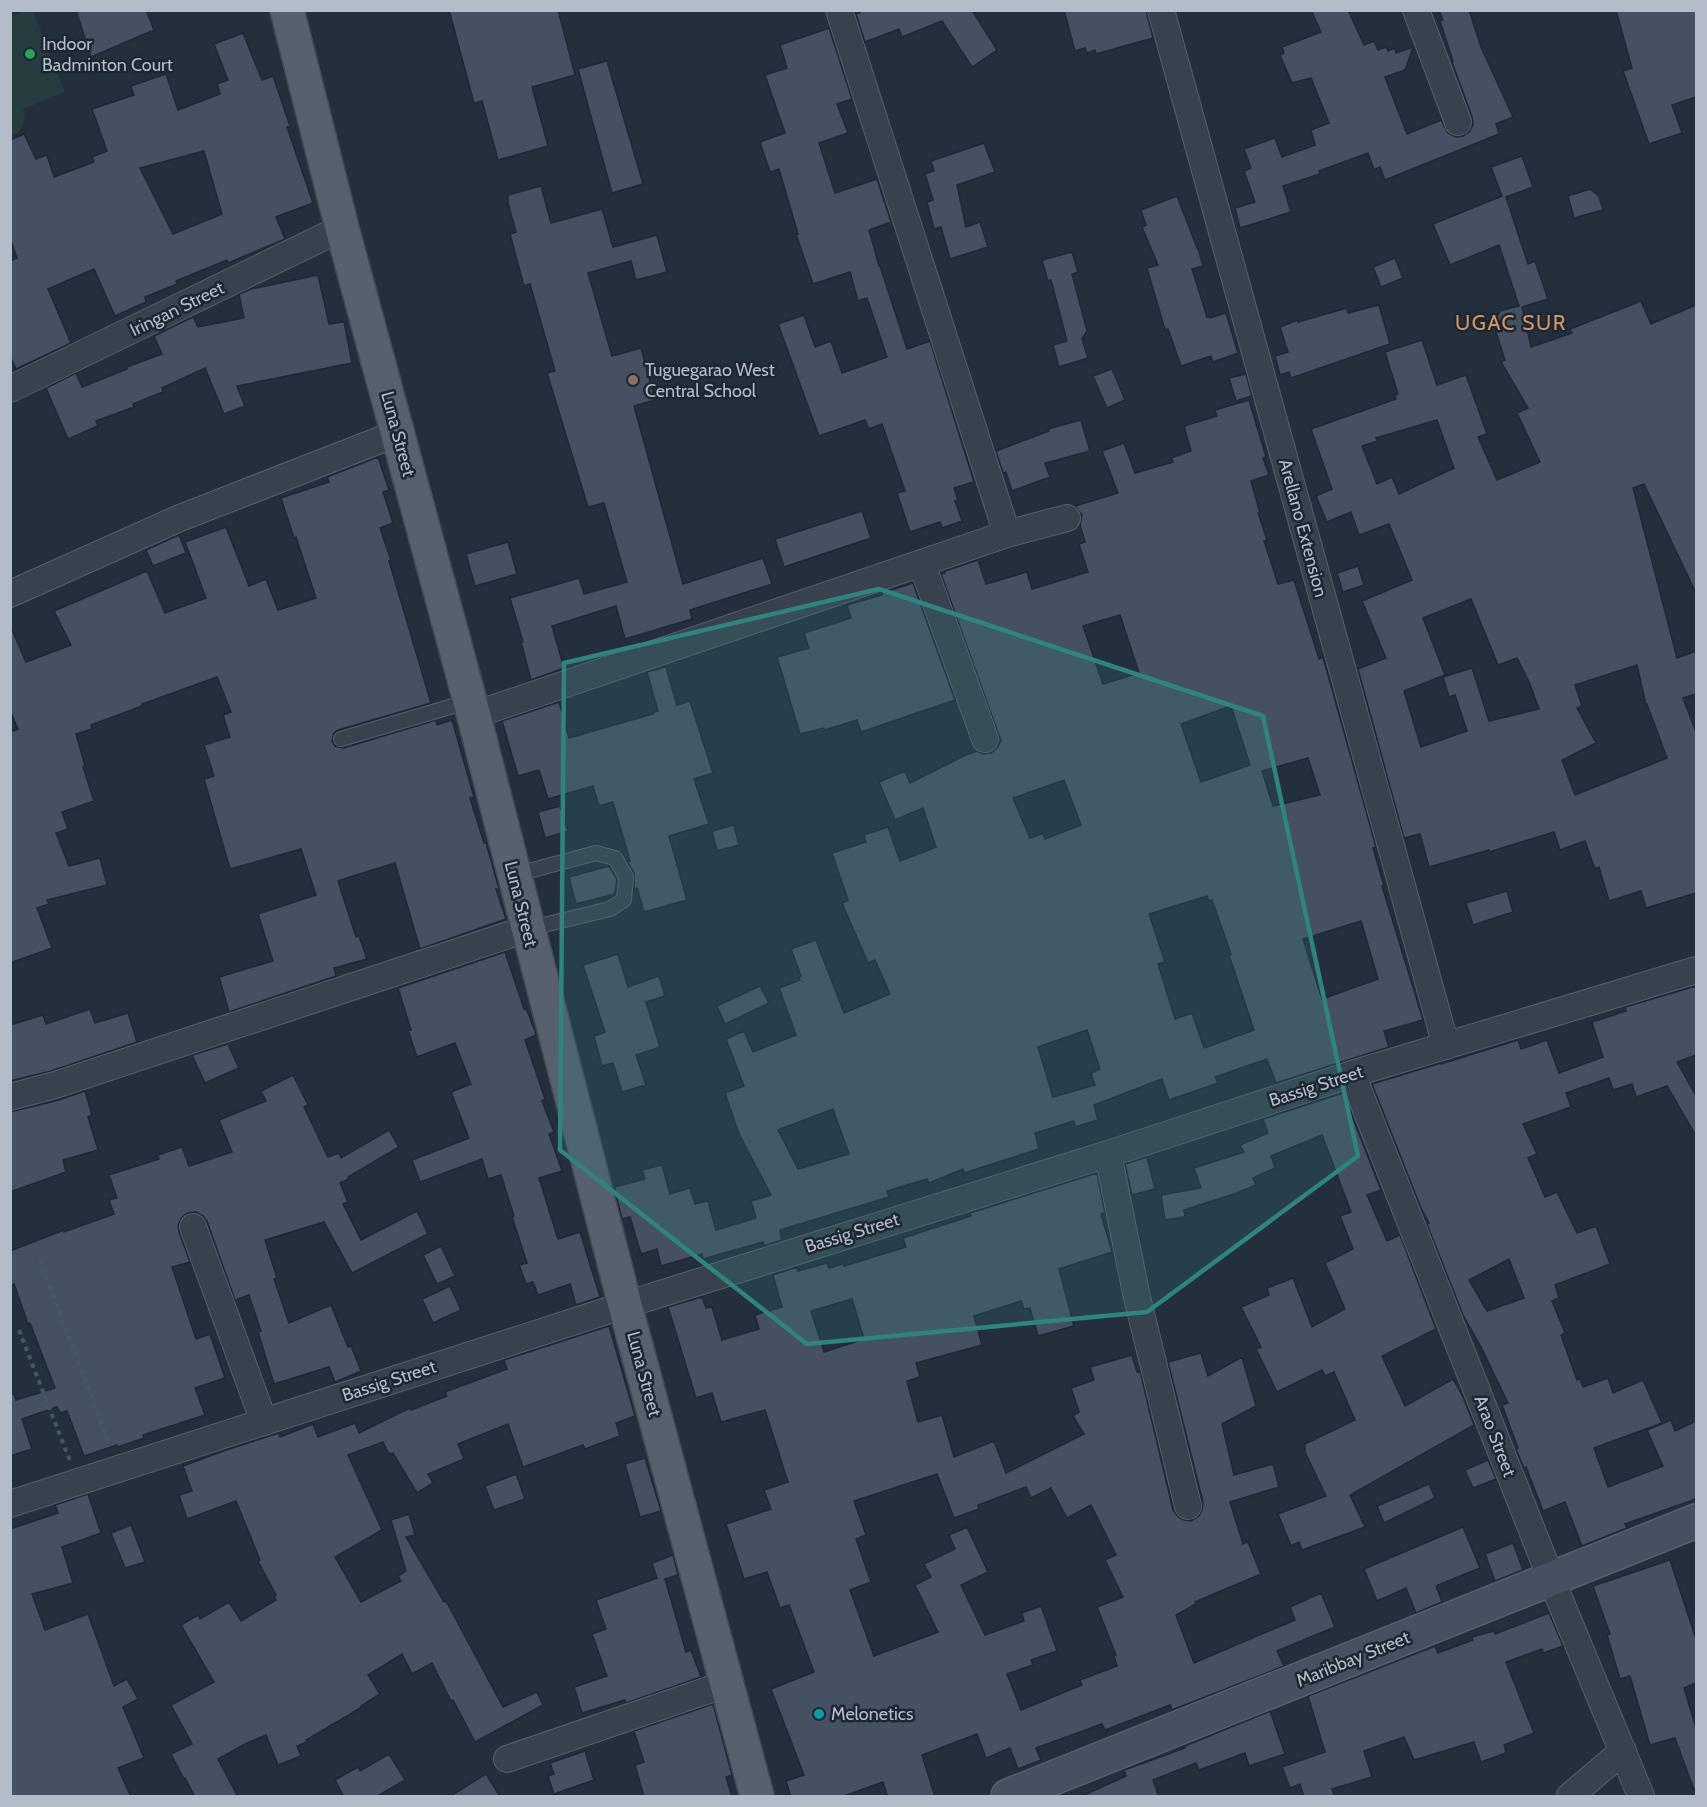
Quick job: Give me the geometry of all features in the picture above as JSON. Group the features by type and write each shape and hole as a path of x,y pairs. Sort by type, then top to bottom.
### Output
{"main road":[{"name":"Luna Street","path":"287,10 342,228 472,708 625,1305 757,1797"}],"street":[{"path":"839,10 1007,534"},
{"name":"Arellano Extension","path":"1161,10 1446,1046"},
{"path":"1416,10 1458,122"},
{"name":"Iringan Street","path":"10,389 342,228"},
{"path":"10,594 180,518 398,434"},
{"path":"472,708 700,638 1007,534 1067,518"},
{"path":"922,564 985,739"},
{"path":"10,1097 55,1085 527,929"},
{"name":"Bassig Street","path":"10,1504 625,1305 1108,1154 1352,1074 1696,970"},
{"name":"Arao Street","path":"1352,1074 1552,1581 1641,1797"},
{"path":"1108,1154 1136,1293 1188,1506"},
{"path":"193,1227 264,1422"},
{"name":"Maribbay Street","path":"1008,1797 1552,1581 1696,1521"},
{"path":"507,1759 726,1684"},
{"path":"1570,1797 1623,1751"}],"lane":[{"path":"341,739 472,708"},
{"path":"514,875 596,853 615,858 626,877 624,900 610,909 527,929"}],"path":[{"path":"40,1260 118,1470"},
{"path":"19,1330 79,1483"}],"highlighted area":[{"path":"879,589 1263,716 1358,1156 1147,1312 807,1344 560,1150 564,663"}],"green space":[{"name":"Indoor Badminton Court","path":"26,11 33,11 65,92 23,109 23,125 11,137 11,17"}],"building":[{"path":"76,10 146,10 154,30 91,57"},
{"path":"449,10 558,10 575,75 532,87 548,146 498,160 482,101 474,103"},
{"path":"865,10 972,10 997,50 972,67 942,21 902,37 899,29 865,42 856,14"},
{"path":"1064,10 1146,10 1153,38 1096,54 1095,50 1087,53 1085,48 1075,51"},
{"path":"1311,10 1348,10 1364,45 1374,41 1378,50 1386,47 1388,51 1395,48 1396,53 1413,47 1405,70 1385,77 1407,134 1441,120 1448,133 1456,137 1469,132 1473,125 1472,117 1452,62 1439,10 1469,10 1481,47 1513,117 1496,124 1499,134 1385,180 1380,167 1374,170 1368,153 1319,171 1320,174 1283,186 1291,212 1240,228 1235,208 1255,202 1244,171 1251,168 1244,149 1275,138 1282,157 1315,145 1311,130 1329,123 1311,78 1292,83 1280,55 1284,53 1282,47 1321,32"},
{"path":"1616,10 1696,10 1696,97 1672,105 1682,133 1649,144 1623,71 1632,68"},
{"path":"829,28 852,99 837,104 848,133 819,143 835,193 877,179 891,222 869,230 879,266 907,349 930,341 974,482 954,488 958,500 955,501 962,521 942,528 940,522 910,532 897,493 905,491 882,424 869,429 865,420 819,436 778,324 804,315 815,347 831,341 842,373 887,357 867,298 858,301 850,272 813,284 796,234 798,234 779,169 770,172 760,142 785,133 765,75 787,68 780,45"},
{"path":"243,33 262,80 273,76 290,126 287,127 313,203 276,217 285,239 228,263 227,260 176,281 177,284 145,297 146,302 115,316 94,269 48,289 71,343 16,369 10,356 10,261 17,258 10,238 10,140 24,134 36,159 47,155 54,177 94,162 92,157 107,151 92,109 134,95 131,86 166,74 178,110 220,94 217,84 228,80 214,44","holes":["204,151 222,214 173,234 140,168"]},
{"path":"607,61 643,184 612,193 578,69"},
{"path":"984,143 995,172 957,185 966,227 980,222 988,247 950,259 941,227 934,229 927,202 933,200 925,174 934,171 931,161"},
{"path":"1522,156 1533,187 1506,197 1528,264 1535,261 1548,299 1522,307 1531,347 1572,333 1570,329 1641,301 1651,324 1696,305 1696,593 1644,484 1633,488 1677,658 1696,651 1696,694 1683,698 1696,732 1696,893 1646,908 1641,891 1609,901 1599,867 1595,869 1585,841 1560,850 1554,832 1429,867 1420,834 1404,838 1358,669 1386,658 1362,601 1412,580 1389,524 1359,535 1351,512 1327,522 1316,496 1332,489 1311,429 1396,399 1395,395 1398,394 1385,352 1422,340 1437,385 1466,375 1487,434 1478,437 1497,480 1540,462 1517,413 1528,408 1501,362 1505,360 1493,323 1500,311 1519,306 1499,245 1450,265 1433,224 1502,196 1491,167","holes":["1437,420 1454,468 1399,494 1392,477 1377,484 1362,446 1378,441 1376,438","1471,599 1498,665 1517,658 1539,709 1489,721 1472,668 1443,677 1449,697 1455,695 1467,731 1421,747 1404,691 1445,675 1423,618","1637,665 1646,705 1667,758 1575,795 1562,760 1596,743 1577,708 1582,706 1575,685"]},
{"path":"541,186 551,223 602,209 613,247 657,235 667,272 636,280 631,261 588,273 612,356 641,348 655,400 634,406 683,584 763,558 772,584 690,610 692,619 625,639 616,606 552,626 564,668 531,680 510,598 579,578 584,594 627,582 604,503 588,507 547,373 555,371 530,284 524,286 510,234 516,232 508,195"},
{"path":"1590,189 1599,196 1603,210 1574,218 1568,196"},
{"path":"1177,196 1203,266 1192,269 1207,317 1226,313 1238,353 1213,362 1211,356 1181,366 1168,329 1165,330 1147,268 1158,265 1142,227 1146,225 1141,210"},
{"path":"1072,252 1078,272 1072,274 1087,331 1082,339 1088,358 1059,367 1053,345 1067,341 1051,280 1048,281 1042,260"},
{"path":"1395,258 1403,278 1381,287 1373,267"},
{"path":"318,275 329,324 344,322 352,363 237,386 245,406 224,414 205,368 162,388 163,392 133,404 134,407 96,421 98,426 68,439 46,388 76,373 82,387 127,369 127,367 162,354 154,336 193,317 198,327 244,318 239,294 251,289"},
{"path":"1379,305 1390,344 1291,378 1289,372 1280,375 1275,356 1288,352 1280,327 1298,320 1298,322 1347,308 1348,313"},
{"path":"1112,369 1125,400 1107,408 1093,376"},
{"path":"1246,374 1252,396 1236,401 1229,378"},
{"path":"1249,400 1269,475 1251,481 1267,540 1264,541 1278,584 1294,580 1319,659 1323,657 1376,847 1373,848 1384,886 1382,886 1423,1020 1384,1031 1389,1047 1276,1083 1267,1059 1215,1077 1218,1083 1169,1100 1162,1079 1094,1105 1098,1120 1075,1127 1074,1121 1035,1133 1039,1149 964,1173 963,1169 929,1183 927,1179 887,1191 889,1197 780,1230 782,1240 764,1246 763,1242 703,1259 702,1254 661,1266 657,1249 641,1254 630,1217 622,1219 614,1187 645,1179 642,1170 662,1165 670,1194 690,1188 695,1204 708,1201 716,1230 756,1218 751,1201 771,1195 739,1134 725,1093 744,1086 726,1039 744,1031 753,1052 796,1035 779,988 800,980 801,976 791,949 816,940 844,1013 890,994 875,960 868,963 842,903 848,900 832,853 866,842 864,835 888,827 900,861 936,847 923,808 895,820 879,782 905,771 910,783 966,755 977,751 983,754 991,753 1001,741 941,574 978,560 986,584 1027,572 1032,589 1088,572 1079,544 1085,542 1080,525 1082,515 1075,506 1118,493 1102,451 1124,443 1135,473 1173,462 1171,458 1191,451 1184,426 1217,416 1215,410","holes":["1120,615 1139,673 1103,684 1083,626","1231,706 1250,765 1201,782 1181,724","1308,758 1320,795 1273,806 1262,771","1064,780 1081,825 1045,839 1043,833 1030,838 1013,798","1207,896 1209,901 1212,900 1231,954 1229,955 1254,1030 1204,1048 1192,1013 1175,1019 1158,964 1165,962 1149,914","1361,921 1378,979 1322,999 1303,939","1087,1030 1100,1069 1091,1073 1095,1085 1053,1097 1038,1047","833,1109 849,1154 798,1169 778,1130"]},
{"path":"1081,420 1090,451 1045,463 1050,477 1012,491 996,451 1049,431 1048,429"},
{"path":"378,457 389,490 383,492 393,523 380,528 431,703 338,730 334,733 332,741 335,746 344,748 436,720 437,725 452,720 474,797 470,798 484,843 486,843 499,889 496,889 506,919 420,949 395,863 338,881 356,937 359,936 367,959 334,968 336,976 229,1012 219,977 273,961 258,914 316,895 301,849 230,869 204,779 214,776 204,745 230,737 223,715 231,712 217,677 142,704 142,706 91,725 92,729 76,734 85,766 83,767 94,801 62,812 68,829 56,833 69,866 100,858 107,885 47,900 49,904 37,908 52,948 10,963 10,732 18,729 10,710 10,625 26,662 71,645 54,611 147,571 165,613 206,598 185,542 226,527 249,586 266,579 278,610 316,598 281,498 329,482 327,477"},
{"path":"862,511 871,538 784,567 775,539"},
{"path":"179,535 186,553 153,566 146,550"},
{"path":"508,542 517,574 475,586 466,554"},
{"path":"1358,566 1364,585 1343,592 1337,573"},
{"path":"913,583 955,700 861,732 857,720 825,730 824,728 800,734 777,657 809,648 804,633 851,618 847,605"},
{"path":"666,667 677,705 690,701 713,773 694,779 709,824 669,836 687,900 644,912 637,888 634,889 634,873 627,861 630,861 613,802 599,806 593,786 548,799 539,770 518,776 502,721 559,702 569,738 653,714 658,711 647,672"},
{"path":"560,806 568,831 545,838 538,812"},
{"path":"734,825 739,845 717,851 712,831"},
{"path":"609,866 617,879 615,894 576,904 569,877"},
{"path":"1507,891 1513,912 1473,925 1466,903"},
{"path":"505,952 524,1009 526,1008 535,1031 536,1035 525,1040 545,1099 542,1101 554,1132 549,1134 562,1171 539,1178 558,1239 580,1232 600,1297 576,1305 570,1284 538,1295 533,1282 526,1284 519,1265 527,1263 501,1175 488,1179 482,1159 420,1182 412,1160 469,1138 451,1092 471,1084 455,1043 417,1057 398,988"},
{"path":"618,954 628,987 659,976 665,996 646,1002 660,1047 636,1055 646,1085 622,1092 613,1063 602,1066 594,1036 605,1032 583,965"},
{"path":"760,986 769,1003 725,1024 717,1006"},
{"path":"1696,986 1696,1055 1677,1062 1696,1096 1696,1136 1667,1086 1636,1097 1632,1084 1613,1090 1609,1078 1566,1093 1571,1107 1523,1124 1537,1154 1528,1158 1545,1197 1557,1192 1577,1233 1596,1226 1610,1264 1555,1285 1559,1298 1552,1301 1565,1333 1561,1335 1577,1380 1580,1379 1583,1387 1608,1378 1613,1393 1643,1380 1662,1423 1594,1448 1608,1487 1663,1466 1647,1430 1671,1420 1675,1431 1696,1421 1696,1499 1625,1524 1627,1528 1582,1546 1565,1502 1543,1511 1526,1467 1524,1468 1516,1449 1518,1448 1502,1405 1508,1403 1463,1315 1427,1224 1429,1223 1372,1084 1518,1040 1521,1049 1547,1040 1559,1073 1603,1057 1592,1022 1626,1011 1625,1007","holes":["1509,1259 1524,1298 1487,1311 1469,1280"]},
{"path":"90,1009 95,1023 128,1013 137,1042 51,1071 10,1081 10,1025 43,1015 46,1024"},
{"path":"228,1044 239,1068 205,1083 192,1055"},
{"path":"293,1075 308,1105 304,1107 328,1157 339,1153 341,1158 389,1130 399,1147 340,1183 348,1202 343,1204 361,1240 417,1211 428,1234 352,1273 324,1222 265,1240 277,1278 274,1279 289,1323 331,1305 348,1347 351,1346 361,1371 335,1382 329,1367 274,1384 258,1332 261,1331 249,1295 235,1300 207,1221 196,1212 188,1213 182,1217 178,1225 190,1262 172,1267 196,1339 210,1334 225,1378 195,1388 205,1415 143,1435 144,1438 118,1447 117,1445 84,1456 67,1411 60,1413 57,1407 22,1419 32,1449 10,1456 10,1395 14,1394 16,1400 55,1388 14,1284 10,1285 10,1251 114,1214 109,1200 117,1198 109,1175 159,1159 158,1155 182,1147 189,1166 232,1152 219,1120 266,1101 261,1091"},
{"path":"85,1091 92,1115 88,1117 98,1150 63,1160 66,1172 10,1192 10,1112"},
{"path":"1343,1093 1381,1190 1367,1195 1387,1241 1400,1235 1436,1329 1382,1356 1405,1406 1453,1379 1474,1425 1350,1495 1365,1527 1302,1550 1299,1542 1291,1546 1278,1514 1326,1496 1305,1452 1305,1444 1355,1420 1334,1372 1325,1376 1322,1370 1277,1392 1256,1349 1261,1347 1241,1307 1269,1295 1267,1288 1293,1278 1312,1327 1345,1309 1325,1263 1353,1249 1340,1216 1351,1212 1322,1135 1271,1156 1275,1168 1253,1178 1256,1185 1184,1210 1185,1217 1165,1220 1161,1195 1201,1188 1194,1168 1244,1152 1240,1145 1268,1133 1263,1119"},
{"path":"1147,1157 1155,1189 1132,1195 1125,1164"},
{"path":"1097,1173 1105,1213 1101,1214 1112,1252 1059,1269 1074,1326 1038,1336 1030,1308 1024,1309 1021,1301 974,1316 982,1345 916,1363 920,1377 907,1381 918,1422 942,1415 954,1457 994,1441 1006,1473 1084,1434 1073,1416 1079,1412 1071,1388 1094,1380 1090,1367 1132,1355 1137,1372 1140,1371 1173,1510 1178,1517 1191,1521 1199,1516 1203,1502 1168,1362 1201,1353 1208,1376 1242,1357 1256,1406 1222,1424 1234,1475 1273,1464 1279,1487 1230,1502 1243,1544 1248,1542 1261,1574 1195,1602 1196,1604 1176,1615 1194,1663 1295,1620 1290,1607 1321,1593 1335,1627 1277,1651 1284,1666 1172,1710 1170,1705 1105,1730 1102,1724 1036,1748 1041,1760 1018,1769 1010,1748 986,1758 977,1734 922,1755 935,1797 888,1797 883,1782 841,1797 791,1797 786,1781 804,1775 771,1689 814,1672 789,1605 780,1608 767,1572 744,1579 726,1524 771,1509 764,1490 788,1482 765,1410 721,1422 712,1393 696,1398 668,1307 702,1297 706,1308 712,1307 722,1340 759,1329 755,1315 782,1307 773,1275 797,1267 798,1271 827,1263 829,1268 843,1264 844,1266 906,1247 903,1238 971,1216 970,1213","holes":["852,1299 864,1339 824,1352 811,1311","937,1474 954,1518 979,1509 978,1505 1026,1487 1031,1498 1051,1488 1067,1518 1091,1505 1116,1555 1105,1560 1123,1597 1097,1607 1116,1655 1114,1656 1117,1666 1080,1680 1082,1685 1021,1710 1007,1674 1033,1665 1031,1660 1057,1651 1041,1606 1022,1613 1024,1621 985,1635 961,1585 988,1572 967,1527 949,1535 955,1549 924,1564 931,1577 915,1585 938,1632 874,1656 850,1590 871,1582 856,1539 866,1535 854,1501"]},
{"path":"441,1246 455,1276 437,1284 423,1255"},
{"path":"450,1286 461,1310 433,1323 422,1299"},
{"path":"609,1326 635,1416 616,1423 620,1436 585,1449 583,1445 523,1467 508,1424 458,1444 464,1459 428,1474 433,1483 417,1493 393,1453 389,1454 383,1442 348,1455 382,1530 335,1557 361,1602 401,1581 398,1576 406,1571 391,1520 409,1514 415,1535 406,1537 444,1602 446,1601 503,1707 537,1692 543,1705 475,1742 432,1663 412,1674 402,1654 368,1675 380,1694 306,1740 307,1742 297,1746 301,1756 278,1765 266,1735 218,1759 238,1797 195,1797 171,1754 192,1744 171,1705 214,1682 181,1625 198,1615 200,1619 229,1602 241,1621 276,1600 274,1596 276,1595 258,1561 260,1560 236,1501 187,1519 179,1495 192,1491 183,1466 279,1433 280,1437 313,1424 318,1437 355,1423 359,1433 410,1408 411,1410 447,1396 445,1392 507,1369 504,1360"},
{"path":"645,1458 661,1511 640,1517 625,1464"},
{"path":"1488,1460 1496,1479 1473,1488 1465,1470"},
{"path":"516,1474 525,1499 494,1510 485,1486"},
{"path":"1429,1484 1435,1498 1384,1523 1377,1506"},
{"path":"88,1494 101,1533 62,1547 73,1583 32,1594 45,1630 88,1614 114,1686 127,1679 138,1699 123,1707 144,1758 118,1768 131,1797 10,1797 10,1529 58,1513 55,1505"},
{"path":"131,1525 145,1562 125,1568 111,1533"},
{"path":"1463,1527 1480,1568 1436,1586 1442,1602 1416,1613 1406,1588 1377,1601 1364,1569"},
{"path":"1513,1543 1523,1570 1495,1581 1485,1554"},
{"path":"673,1555 678,1575 665,1579 686,1652 691,1650 701,1677 626,1703 625,1700 582,1713 574,1687 607,1676 592,1634 606,1629 596,1600 657,1578 652,1563"},
{"path":"1670,1560 1696,1639 1696,1683 1684,1688 1696,1728 1696,1789 1694,1790 1675,1738 1650,1745 1630,1676 1620,1679 1607,1635 1610,1634 1593,1586"},
{"path":"1549,1613 1563,1646 1543,1653 1542,1649 1506,1662 1534,1733 1504,1745 1506,1753 1481,1762 1474,1742 1414,1760 1404,1737 1364,1751 1372,1777 1332,1789 1335,1797 1304,1797 1300,1784 1290,1788 1282,1767 1325,1752 1308,1696 1435,1646 1438,1653 1473,1640 1472,1637 1494,1631 1495,1634"},
{"path":"713,1704 732,1775 726,1777 732,1797 644,1797 635,1765 644,1762 634,1731"},
{"path":"1270,1711 1285,1754 1249,1766 1245,1753 1199,1770 1196,1763 1153,1780 1159,1797 1080,1797 1126,1776 1124,1770 1185,1748 1185,1746"},
{"path":"585,1751 594,1780 554,1794 548,1776 554,1774 550,1763"},
{"path":"389,1754 405,1780 376,1797 344,1797 335,1780 358,1767 360,1771"},
{"path":"486,1774 500,1797 449,1797"}],"place":[{"name":"Indoor Badminton Court","path":"30,54"},
{"name":"Tuguegarao West Central School","path":"633,380"},
{"name":"Melonetics","path":"819,1714"}],"district":[{"name":"UGAC SUR","path":"1511,323"}]}
